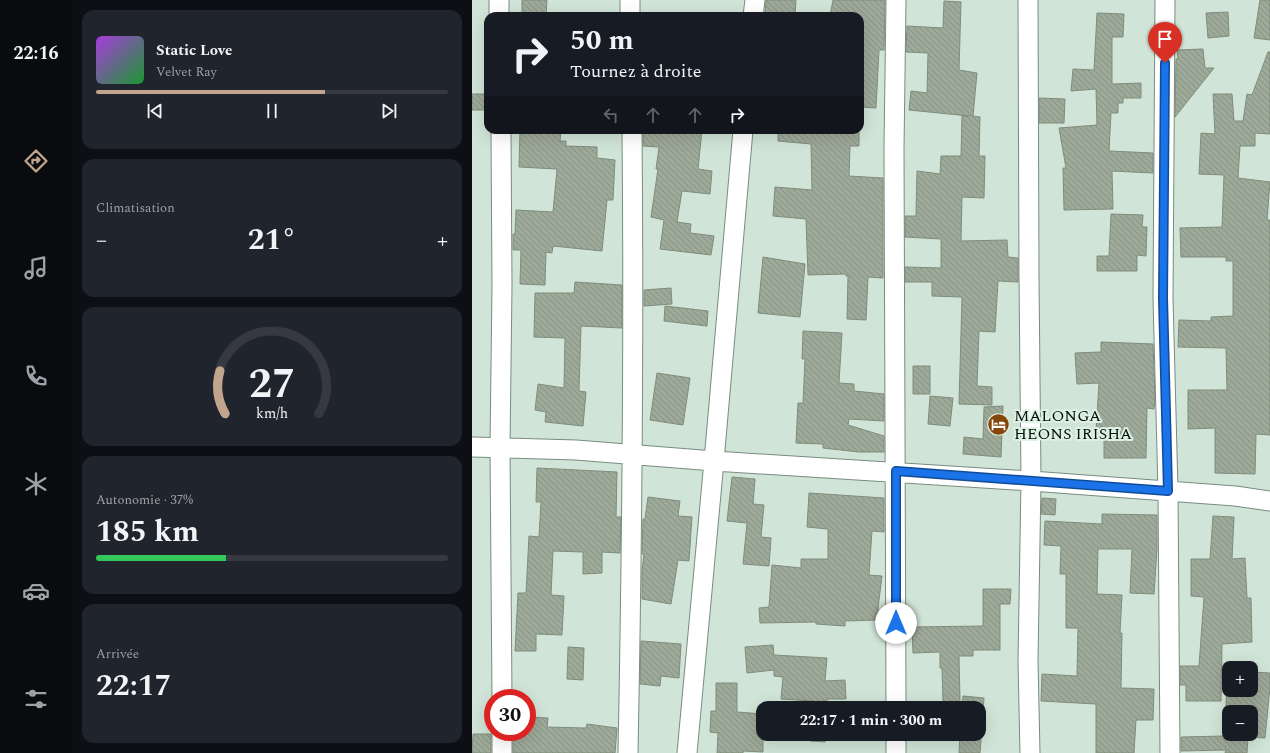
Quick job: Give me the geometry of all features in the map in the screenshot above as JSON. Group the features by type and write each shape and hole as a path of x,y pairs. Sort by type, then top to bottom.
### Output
{"street":[{"path":"499,0 500,12"},
{"path":"630,0 630,12"},
{"path":"754,12 755,0"},
{"path":"896,0 894,148 896,701"},
{"path":"1028,0 1028,269 1032,481 1028,661 1030,753"},
{"path":"1165,0 1163,298 1168,491 1170,753"},
{"path":"501,134 502,286 500,448 502,689"},
{"path":"628,753 633,454 632,134"},
{"path":"687,753 743,134"},
{"path":"472,447 576,450 714,461 896,471 1168,491 1270,501"},
{"path":"502,741 502,753"},
{"path":"896,741 896,753"}],"building":[{"path":"522,0 547,0 546,12 522,12"},
{"path":"766,0 796,0 795,12 765,12"},
{"path":"833,0 885,0 884,50 879,50 876,108 864,107 864,12 831,12"},
{"path":"1260,0 1270,0 1270,40 1254,38"},
{"path":"944,1 961,2 959,70 977,73 973,116 980,117 979,156 985,156 984,198 962,197 961,241 1007,240 1008,257 1018,258 1018,282 998,281 995,332 979,331 977,386 992,387 992,405 959,404 962,297 932,296 932,282 905,282 905,267 941,268 941,239 905,237 905,216 916,216 917,171 940,174 941,156 961,156 962,116 969,116 909,110 911,91 927,93 928,53 906,52 907,26 943,28"},
{"path":"1228,12 1229,36 1208,38 1206,13"},
{"path":"1097,13 1124,14 1123,37 1112,37 1112,84 1141,83 1141,98 1123,98 1123,103 1118,103 1118,113 1111,113 1109,151 1153,153 1153,173 1112,171 1113,209 1064,210 1063,168 1066,168 1059,128 1097,125 1096,89 1071,91 1073,69 1094,70"},
{"path":"1203,49 1205,68 1214,68 1175,117 1176,59 1178,59 1177,50"},
{"path":"1268,52 1270,52 1270,134 1255,133 1255,146 1240,146 1238,178 1270,182 1267,220 1270,220 1270,435 1256,434 1255,474 1215,473 1215,428 1188,429 1188,390 1227,390 1226,348 1178,347 1179,320 1211,321 1211,317 1233,316 1233,261 1226,261 1226,257 1181,257 1180,228 1222,227 1224,175 1199,174 1201,133 1215,134 1213,94 1232,94 1234,121 1243,121 1247,94 1252,95"},
{"path":"472,94 484,94 484,110 472,110"},
{"path":"1039,98 1065,99 1064,123 1039,123"},
{"path":"520,134 561,134 560,141 566,141 566,146 597,147 597,158 615,160 613,200 607,200 602,251 553,246 552,253 546,252 545,285 520,284 521,250 513,250 513,234 515,234 516,210 553,212 557,169 519,167"},
{"path":"643,134 702,134 698,169 712,171 710,194 682,191 677,222 691,224 690,233 714,236 711,255 660,249 664,220 651,217 658,169 656,169 659,147 643,146"},
{"path":"778,134 859,134 859,146 850,146 849,176 883,178 883,278 868,277 866,320 847,319 848,276 846,276 846,274 808,275 806,219 773,216 775,187 812,190 811,144 778,141"},
{"path":"1111,214 1143,215 1142,227 1147,227 1146,256 1137,255 1137,271 1097,271 1097,256 1109,256"},
{"path":"763,257 805,264 800,317 758,313"},
{"path":"575,282 622,285 622,328 581,326 579,391 586,392 583,426 545,422 546,412 535,410 538,384 564,388 565,338 534,337 535,293 574,293"},
{"path":"671,288 672,304 644,306 644,290"},
{"path":"665,306 708,311 707,326 664,321"},
{"path":"803,331 842,333 839,383 854,384 854,391 884,394 884,421 849,419 848,425 884,436 884,452 859,452 823,448 823,444 796,443 798,403 803,403 805,359 802,359"},
{"path":"1101,342 1153,344 1155,399 1154,409 1147,408 1146,458 1104,458 1104,430 1096,430 1099,383 1077,384 1075,353 1101,352"},
{"path":"913,366 930,366 930,394 913,394"},
{"path":"657,373 690,378 683,425 650,420"},
{"path":"930,396 953,398 950,426 928,424"},
{"path":"1003,406 1001,457 963,454 964,437 983,439 984,407"},
{"path":"537,468 617,472 616,517 621,517 620,553 602,552 602,573 583,574 583,552 553,551 551,595 564,596 562,635 536,634 536,651 515,651 518,593 526,593 529,536 539,537 541,502 536,502"},
{"path":"732,477 755,479 753,504 764,505 761,537 771,538 769,566 743,564 747,523 727,521"},
{"path":"809,493 884,498 884,532 872,531 869,575 882,576 878,620 845,621 845,626 816,624 816,622 760,623 759,608 769,607 772,565 801,568 801,559 828,559 828,529 807,527"},
{"path":"648,497 680,501 678,516 692,517 689,561 678,560 671,604 642,599 642,570 644,554 642,554 643,519 645,519"},
{"path":"1042,498 1056,499 1055,515 1041,514"},
{"path":"1102,514 1157,515 1157,549 1154,594 1130,593 1132,549 1098,549 1097,594 1122,595 1120,633 1122,633 1121,688 1154,689 1153,720 1136,720 1134,753 1096,753 1096,704 1041,701 1042,674 1077,676 1078,628 1066,628 1066,574 1060,574 1061,546 1044,545 1045,521 1102,524"},
{"path":"1213,516 1234,517 1232,559 1245,558 1247,598 1251,598 1252,642 1222,644 1221,701 1186,701 1186,685 1180,685 1180,666 1199,666 1204,597 1191,596 1191,559 1210,559"},
{"path":"983,589 1011,589 1010,604 1000,604 1000,650 973,650 973,656 959,656 960,701 943,701 940,652 913,653 912,627 983,626"},
{"path":"641,641 681,644 679,678 661,676 660,686 640,684"},
{"path":"773,645 774,655 827,658 825,681 845,680 846,699 813,701 781,699 783,677 774,676 774,670 747,673 745,647"},
{"path":"568,647 584,648 583,680 567,679"},
{"path":"1258,672 1270,673 1265,738 1258,738 1258,705 1226,705 1226,697 1258,697"},
{"path":"716,683 737,683 737,712 756,713 756,741 763,741 763,752 743,751 743,753 717,753 718,733 710,732 711,711 716,711"},
{"path":"963,696 984,698 984,701 963,701"},
{"path":"536,717 548,718 547,727 586,728 587,724 617,728 615,753 513,753 513,741 536,741"},
{"path":"473,734 484,734 484,741 491,741 491,753 472,753"},
{"path":"1222,736 1222,741 1248,741 1247,753 1225,753 1226,750 1181,751 1181,737"},
{"path":"960,741 981,741 980,753 959,753"}],"place":[{"name":"MALONGA HEONS IRISHA","path":"998,424"}],"route":[{"path":"896,623 896,471 1168,491 1163,298 1165,63"}]}
